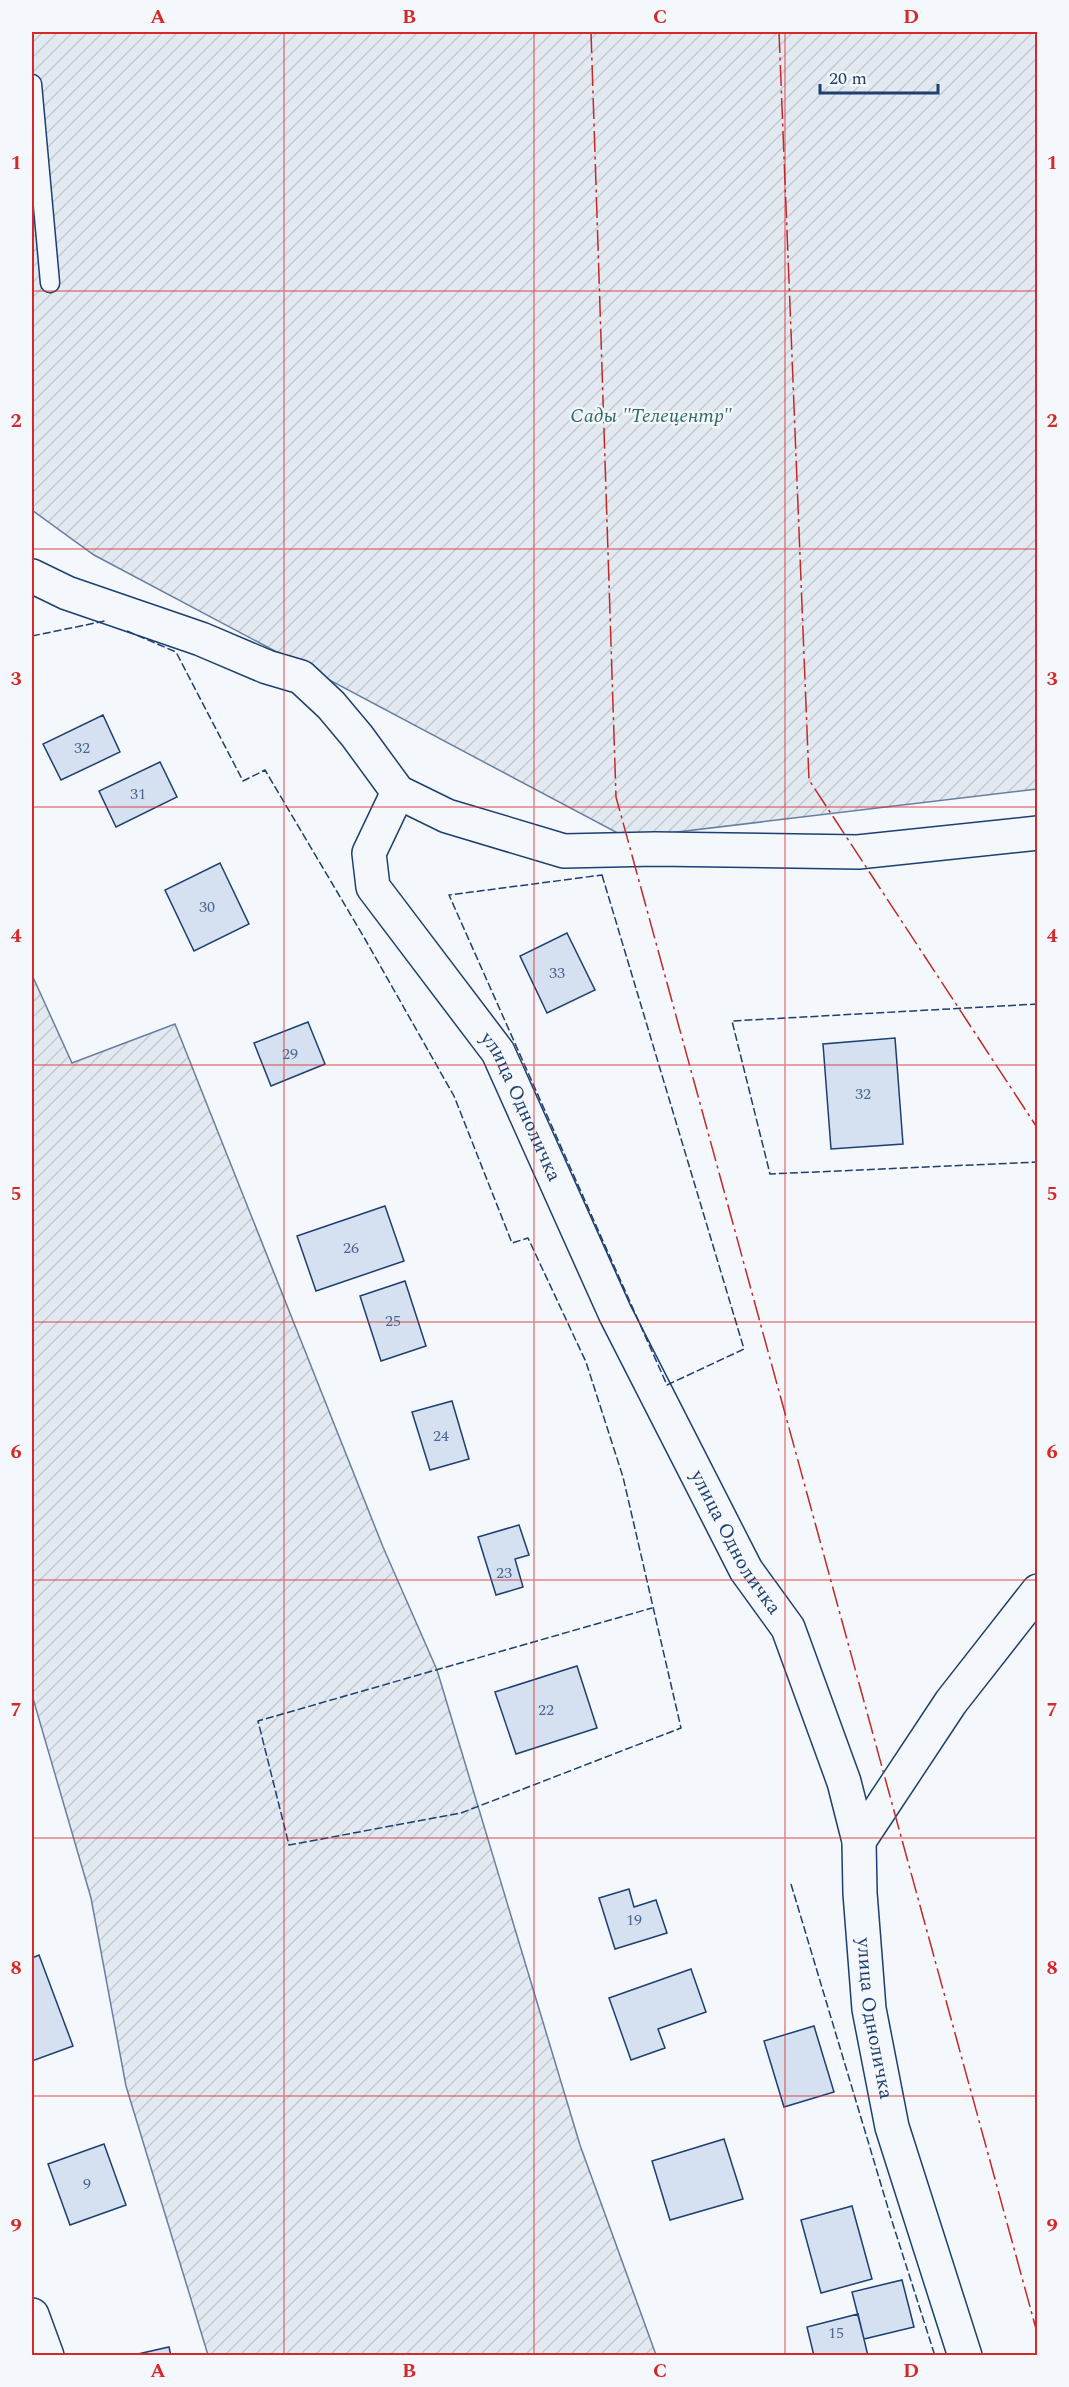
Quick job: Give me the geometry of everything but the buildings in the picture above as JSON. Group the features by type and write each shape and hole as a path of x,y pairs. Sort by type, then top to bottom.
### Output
{"street":[{"path":"32,576 67,593 201,639 267,667 301,677 331,705 398,792 447,816 564,851 655,849 858,852 1038,833"},
{"name":"улица Одноличка","path":"398,792 369,853 372,887 498,1052 615,1313 746,1570 788,1628 844,1782 859,1841 860,1893 869,2009 892,2127 965,2355"},
{"path":"859,1841 951,1702 1038,1591"},
{"path":"32,2315 47,2355"}],"lane":[{"path":"32,84 50,283"}],"green space":[{"name":"Сады \"Телецентр\"","path":"32,32 1037,32 1037,789 627,838 94,555 32,510"},
{"path":"32,975 72,1063 175,1024 383,1547 437,1670 580,2145 656,2355 208,2355 126,2086 91,1898 32,1695"}],"fence":[{"path":"32,636 105,621"},
{"path":"127,631 176,652 243,781 265,770 454,1096 512,1243 528,1238 586,1362 623,1477 681,1728 461,1813 289,1845 258,1721 652,1608"},
{"path":"602,875 744,1349 667,1385 449,895 602,875"},
{"path":"1038,1004 732,1021 770,1174 1038,1162"},
{"path":"791,1884 891,2218 935,2356"}],"power":[{"path":"591,32 616,797 1038,2336"},
{"path":"779,32 809,780 1038,1129"}]}
